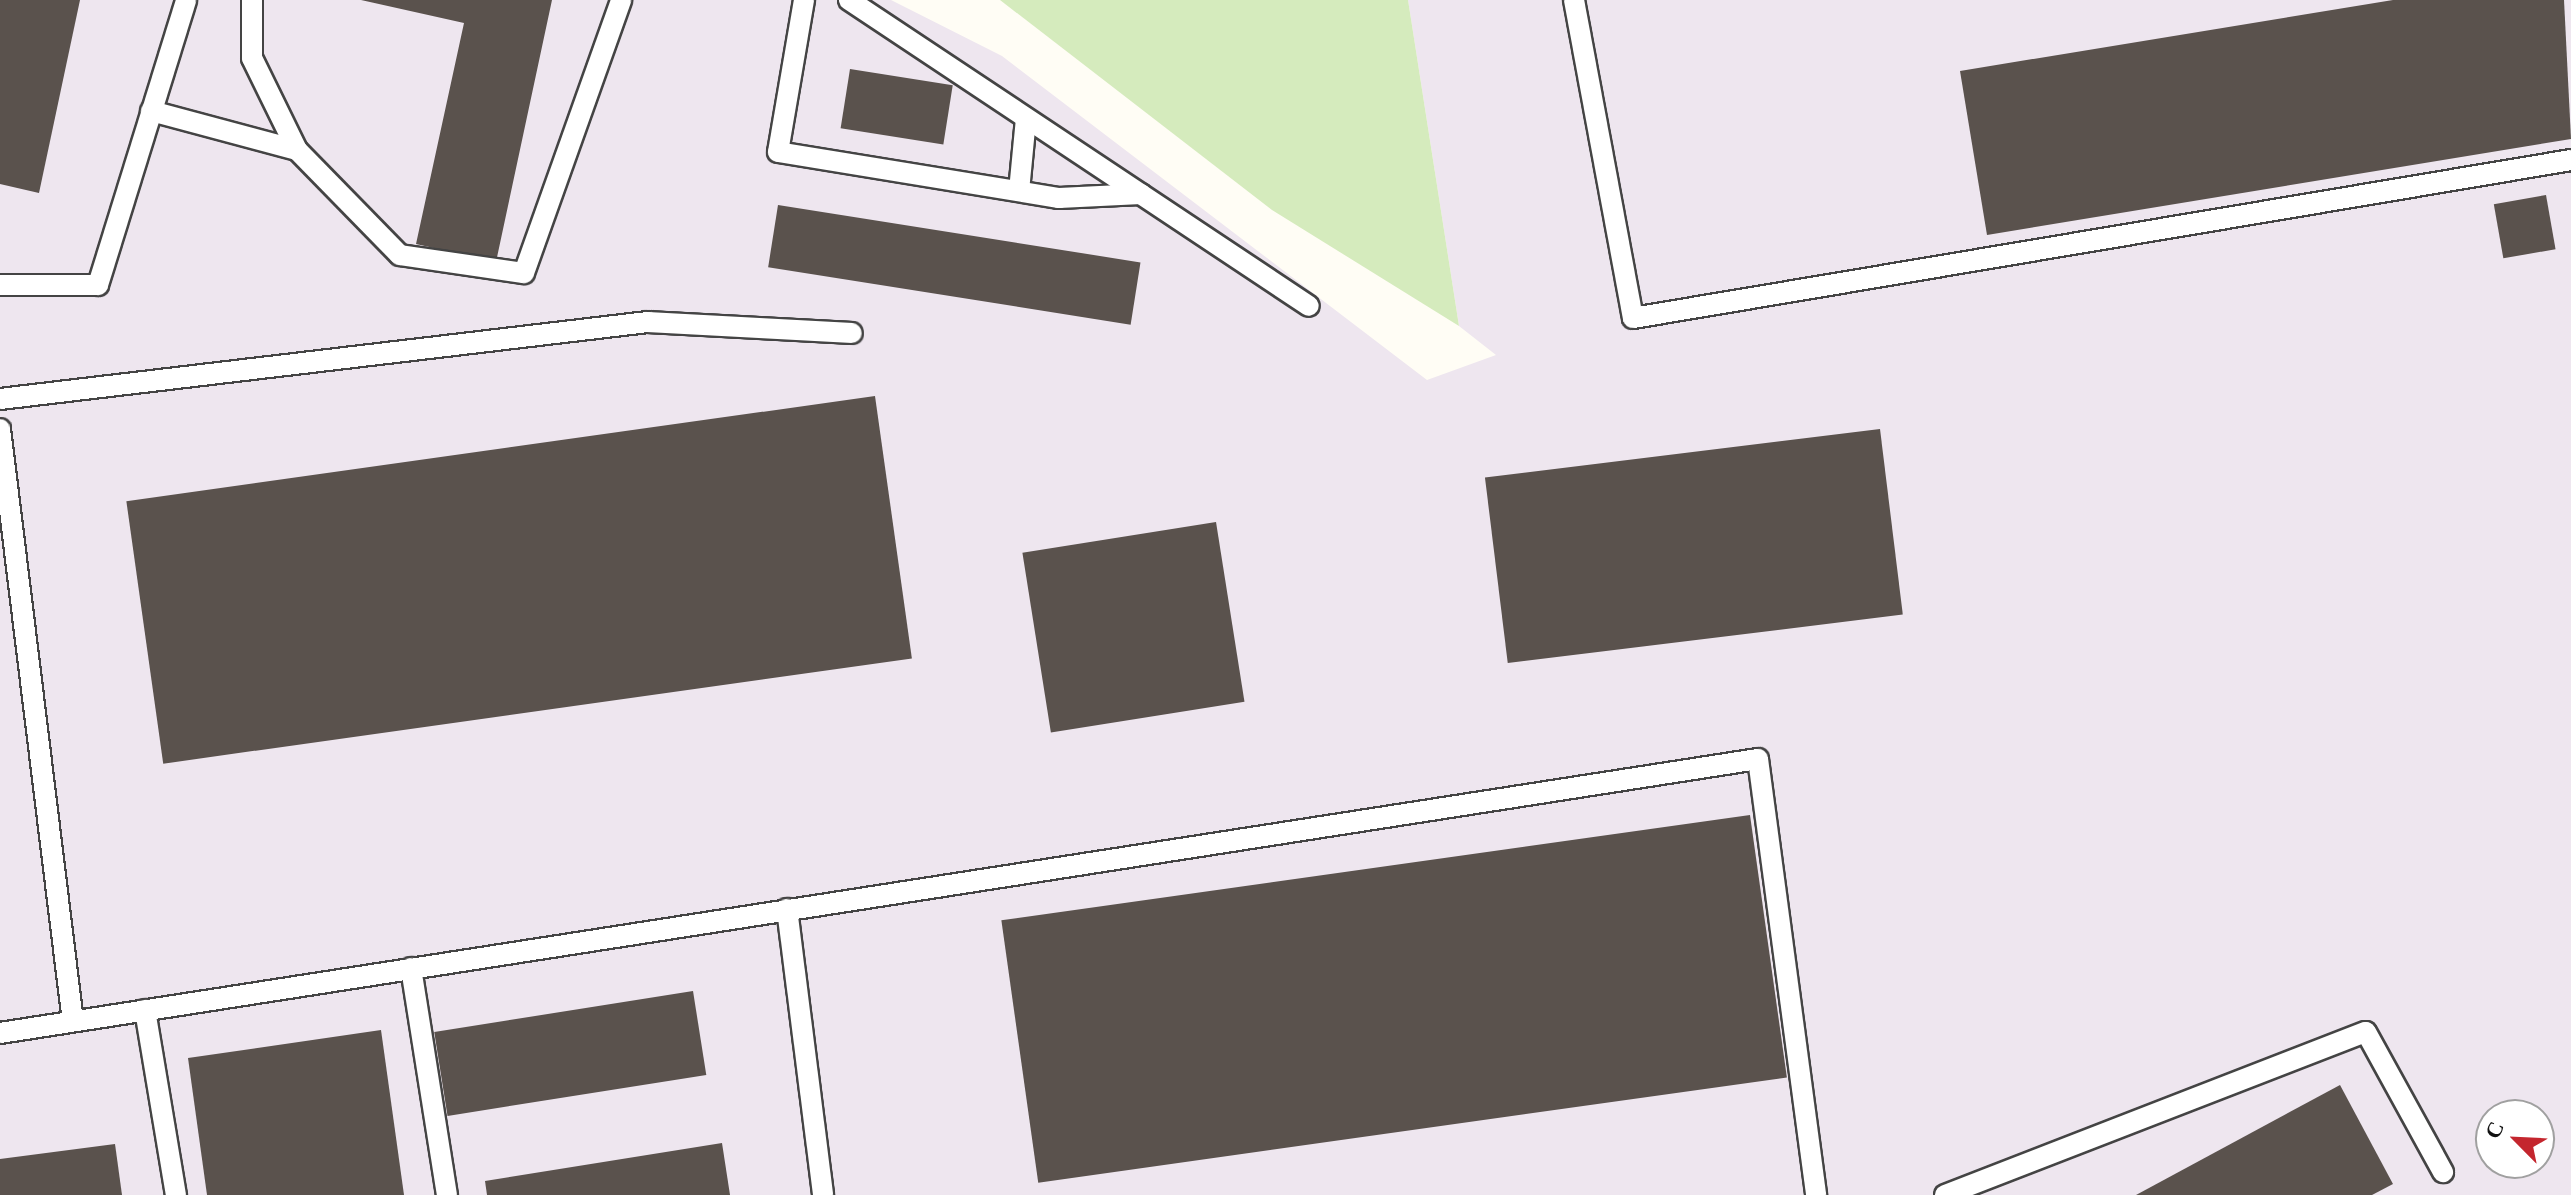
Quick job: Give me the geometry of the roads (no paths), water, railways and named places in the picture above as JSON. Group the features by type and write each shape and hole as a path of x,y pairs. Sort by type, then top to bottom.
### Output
{"lane":[{"path":"0,285 98,285 186,0"},
{"path":"252,0 252,58 297,150 400,255 524,273 621,0"},
{"path":"804,0 778,152 1059,198 1141,194"},
{"path":"849,0 1309,306"},
{"path":"1574,0 1633,318 2571,160"},
{"path":"151,111 297,150"},
{"path":"1019,191 1026,118"},
{"path":"0,399 648,322 852,333"},
{"path":"0,429 73,1022"},
{"path":"0,1033 1758,759 1816,1195"},
{"path":"787,909 823,1195"},
{"path":"411,968 447,1195"},
{"path":"145,1010 176,1195"},
{"path":"1945,1195 2366,1032 2443,1172"}]}
